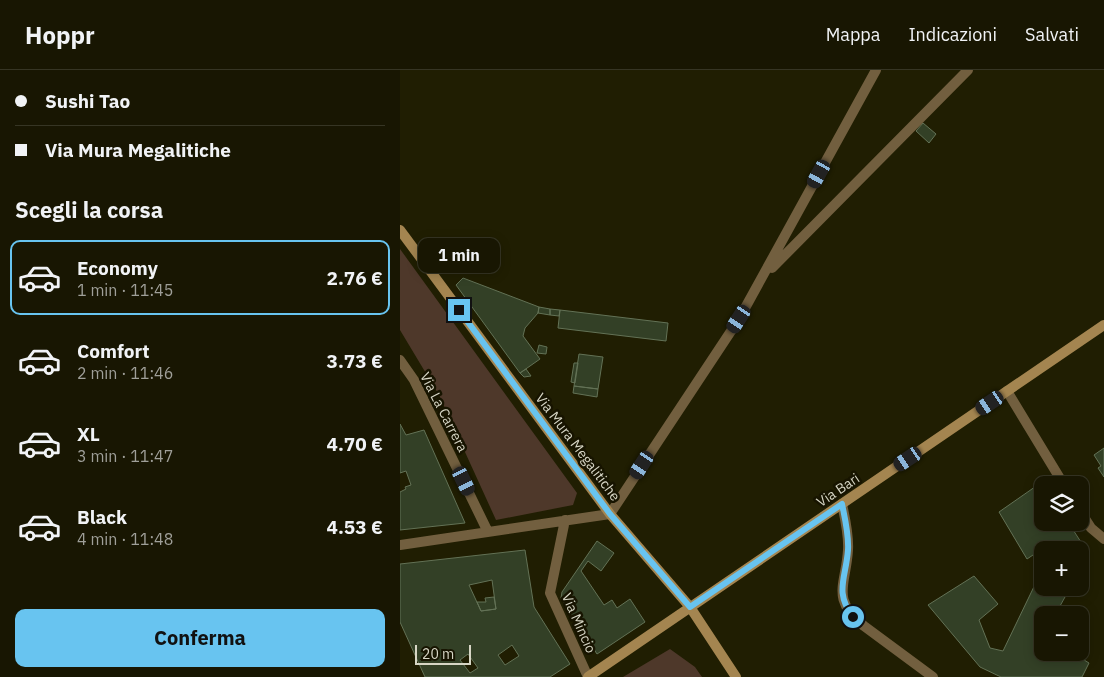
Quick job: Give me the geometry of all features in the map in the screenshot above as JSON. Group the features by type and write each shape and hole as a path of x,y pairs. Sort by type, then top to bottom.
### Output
{"main road":[{"name":"Via Mura Megalitiche","path":"400,230 610,514 690,607 736,677"},
{"name":"Via Bari","path":"588,677 1104,325"}],"street":[{"path":"400,546 610,514 739,319 876,70"},
{"path":"762,278 968,70"},
{"name":"Via La Carrera","path":"400,360 414,380 488,532"},
{"path":"1007,392 1058,476"},
{"path":"842,504 848,549 842,589 842,598 846,608 853,617 932,677"},
{"name":"Via Mincio","path":"565,520 550,593 588,677"},
{"path":"1089,525 1104,539"}],"shaded area":[{"path":"400,249 577,493 573,505 496,520 439,395 400,330"},
{"path":"670,649 695,667 702,677 623,677"}],"building":[{"path":"923,123 936,134 929,143 916,131"},
{"path":"463,278 539,307 538,313 525,328 523,336 540,359 520,373 456,285"},
{"path":"539,307 550,309 550,315 538,313"},
{"path":"550,309 560,310 559,316 550,315"},
{"path":"560,310 668,323 666,341 558,328"},
{"path":"539,345 547,347 546,354 537,353"},
{"path":"579,354 603,357 598,389 574,386"},
{"path":"574,363 578,363 575,383 571,382"},
{"path":"526,369 531,376 524,377 520,373"},
{"path":"574,386 598,389 597,397 573,393"},
{"path":"400,424 406,435 424,430 465,523 400,530 400,492 406,489 405,487 411,485 406,471 400,473"},
{"path":"1104,448 1104,477 1098,468 1101,466 1094,455"},
{"path":"1034,488 1034,531 1074,531 1080,541 1034,541 1034,554 1027,559 999,512"},
{"path":"597,541 614,553 601,571 588,561 581,571 604,605 612,600 617,608 630,599 645,622 597,654 561,598 562,592"},
{"path":"525,550 534,607 570,664 550,677 425,677 400,622 400,564","holes":["492,580 496,609 481,611 469,585","512,645 519,656 505,665 498,655","468,654 478,668 470,673 460,660"]},
{"path":"974,576 998,604 979,620 990,648 1003,651 1034,587 1034,596 1066,596 1060,606 1034,606 1034,661 1086,661 1089,663 1082,677 1001,677 980,667 928,605"},
{"path":"494,597 496,609 481,611 477,602 486,602 485,598"}],"route":[{"path":"459,310 610,514 690,607 842,504 848,549 842,598 846,608 853,617"}]}
